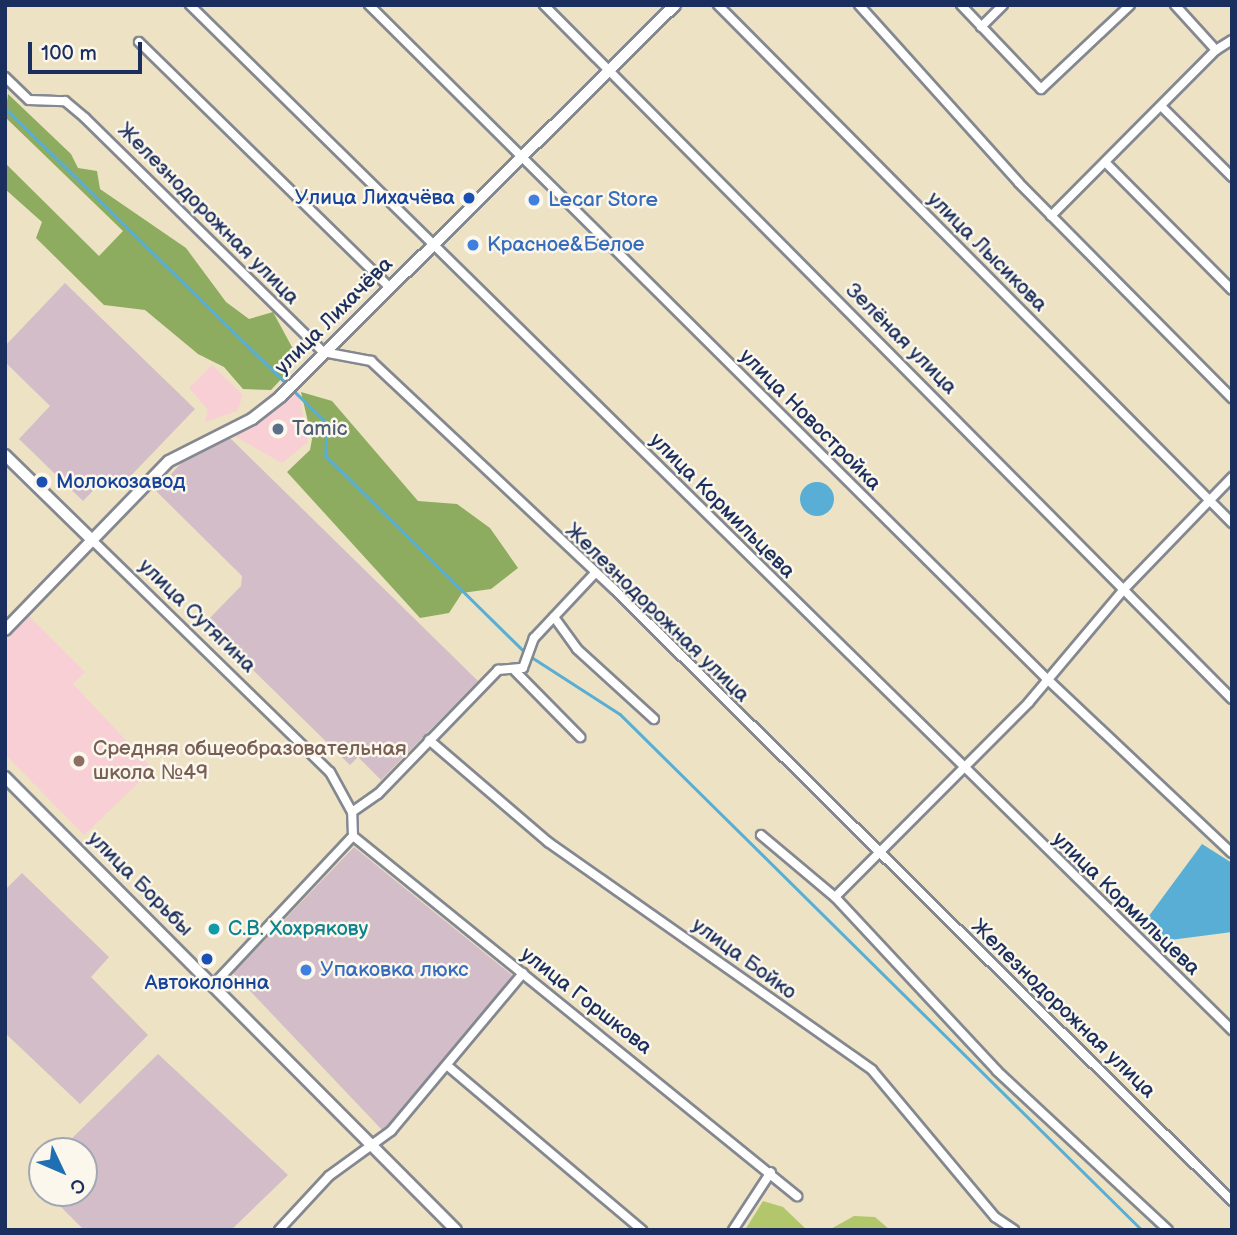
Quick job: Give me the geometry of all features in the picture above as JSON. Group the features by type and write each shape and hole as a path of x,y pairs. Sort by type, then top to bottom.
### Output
{"main road":[{"name":"улица Лихачёва","path":"5,630 169,461 266,411 520,156 676,5"}],"street":[{"name":"улица Кормильцева","path":"190,5 434,242 964,769 1232,1030"},
{"name":"улица Новостройка","path":"369,5 1046,678 1232,853"},
{"name":"Зелёная улица","path":"544,5 1232,699"},
{"name":"улица Лысикова","path":"718,5 1232,523"},
{"path":"859,5 1051,216 1232,398"},
{"path":"961,5 1041,89 1130,5"},
{"path":"981,27 1003,5"},
{"path":"1175,5 1216,50"},
{"path":"1051,216 1107,164 1216,50 1231,38"},
{"path":"139,42 389,287"},
{"name":"Железнодорожная улица","path":"5,77 34,102 65,101 85,118 323,352 371,361 594,574 1232,1201"},
{"path":"1163,108 1232,177"},
{"path":"1107,164 1232,290"},
{"name":"улица Сутягина","path":"5,455 330,772 352,812"},
{"path":"835,897 964,769 1124,589 1232,477"},
{"path":"214,984 353,836 352,812 378,794 498,670 515,671 523,668 534,638 594,574"},
{"path":"554,617 577,649 654,719"},
{"path":"515,671 580,737"},
{"name":"улица Бойко","path":"429,740 548,842 872,1070 995,1217 1014,1230"},
{"name":"улица Борьбы","path":"5,777 456,1230"},
{"path":"761,835 835,897 997,1071 1168,1230"},
{"name":"улица Горшкова","path":"353,836 771,1172 797,1196"},
{"path":"279,1230 368,1139 391,1131 449,1067 523,973"},
{"path":"449,1067 642,1230"},
{"path":"733,1230 771,1172"}],"shaded area":[{"path":"65,283 195,409 121,486 109,474 83,501 19,439 50,406 5,362 5,346"},
{"path":"212,365 243,395 237,411 205,422 208,410 189,388"},
{"path":"297,384 308,442 282,463 231,434"},
{"path":"226,434 478,681 381,780 358,757 350,765 205,623 241,586 242,576 156,491 191,452"},
{"name":"Средняя общеобразовательная школа №49","path":"29,616 85,672 73,684 153,769 84,835 5,754 5,642"},
{"path":"354,847 512,975 505,992 384,1132 233,973"},
{"path":"22,873 109,957 91,977 148,1035 80,1104 5,1033 5,890"},
{"path":"158,1054 288,1175 231,1230 84,1230 61,1207 98,1207 98,1137 73,1137"}],"green space":[{"path":"8,94 71,154 78,168 97,171 100,189 186,248 226,302 249,319 273,312 299,360 271,390 243,389 224,367 198,354 145,310 104,305 36,238 42,222 5,189 5,163 99,256 123,231 5,117"},
{"path":"301,392 332,401 418,501 457,504 490,528 518,568 491,589 462,593 449,613 420,618 287,472 310,450 312,439"},
{"path":"763,1201 783,1207 807,1230 745,1230"},
{"path":"854,1216 875,1217 890,1230 829,1230"}],"water":[{"path":"817,482 829,487 834,499 829,511 817,516 805,511 800,499 805,487"},
{"path":"1202,844 1232,863 1232,932 1155,942 1143,924"}],"waterway":[{"path":"5,108 287,384"},
{"path":"292,389 327,423 326,456 525,652"},
{"path":"530,656 620,714 1142,1230"}],"place":[{"name":"Улица Лихачёва","path":"469,198"},
{"name":"Lecar Store","path":"534,200"},
{"name":"Красное&Белое","path":"473,245"},
{"name":"Tamic","path":"278,429"},
{"name":"Молокозавод","path":"42,482"},
{"name":"Средняя общеобразовательная школа №49","path":"79,761"},
{"name":"С.В. Хохрякову","path":"214,929"},
{"name":"Автоколонна","path":"207,959"},
{"name":"Упаковка люкс","path":"306,970"}]}
